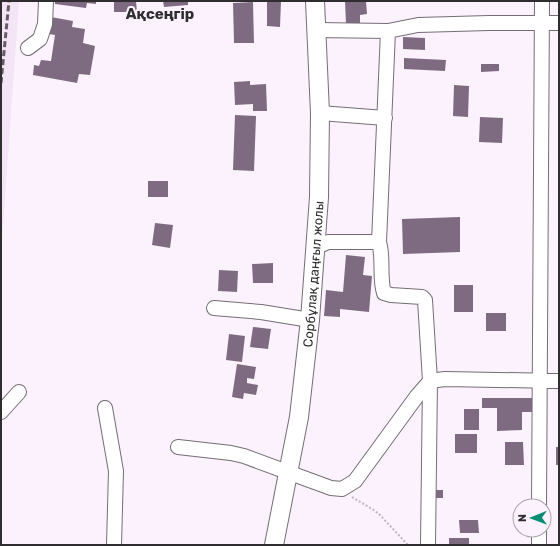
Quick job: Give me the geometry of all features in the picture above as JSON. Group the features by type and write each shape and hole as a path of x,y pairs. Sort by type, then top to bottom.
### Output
{"main road":[{"name":"Сорбұлақ даңғыл жолы","path":"274,545 300,417 310,320 319,197 320,113 315,1"}],"street":[{"path":"28,48 40,39 45,24 46,1"},
{"path":"539,498 542,1"},
{"path":"316,30 388,31 418,25 559,23"},
{"path":"388,31 379,242 382,253 382,286 384,293 391,295 422,297 425,300 430,381 428,545"},
{"path":"320,113 384,118"},
{"path":"315,248 328,242 379,242"},
{"path":"214,308 261,312 310,320"},
{"path":"178,447 238,455 331,488 342,489 355,481 430,381 559,381"},
{"path":"1,412 19,392"},
{"path":"105,408 115,467 114,545"}],"path":[{"path":"331,488 346,494 372,509 408,545"}],"shaded area":[{"path":"1,1 19,1 1,255"}],"building":[{"path":"55,1 96,1 96,4 87,3 86,8 55,4"},
{"path":"114,1 136,1 137,12 114,12"},
{"path":"163,1 188,1 188,5 164,7"},
{"path":"267,1 281,1 280,27 267,26"},
{"path":"345,1 366,1 367,14 360,15 360,24 346,24"},
{"path":"253,2 254,43 234,43 233,3"},
{"path":"51,17 73,21 72,27 85,29 83,43 95,46 90,75 79,74 77,83 33,75 34,65 39,66 41,60 51,61 55,35 49,34"},
{"path":"403,37 425,38 425,50 403,49"},
{"path":"404,58 446,60 445,71 404,69"},
{"path":"481,64 499,64 499,71 481,72"},
{"path":"250,81 250,85 266,84 267,111 253,111 253,104 235,105 234,82"},
{"path":"454,85 469,86 468,117 453,116"},
{"path":"235,115 256,116 254,171 233,170"},
{"path":"480,117 503,118 502,143 479,142"},
{"path":"148,181 168,181 168,197 148,197"},
{"path":"460,217 460,252 403,254 402,219"},
{"path":"155,223 173,225 170,248 152,245"},
{"path":"346,255 365,257 363,275 372,276 369,312 340,309 340,317 324,316 326,290 343,292"},
{"path":"273,263 273,283 253,283 252,264"},
{"path":"219,270 238,271 237,292 218,291"},
{"path":"454,285 473,285 473,312 454,312"},
{"path":"486,313 506,313 506,331 486,331"},
{"path":"253,327 271,329 268,349 250,347"},
{"path":"229,334 245,336 242,362 226,360"},
{"path":"237,364 256,367 254,379 247,378 247,383 258,385 256,395 244,393 243,399 232,397"},
{"path":"482,398 532,398 532,412 522,412 522,430 497,431 497,408 482,408"},
{"path":"464,409 479,409 479,430 464,430"},
{"path":"455,434 477,434 477,453 455,453"},
{"path":"505,442 523,442 524,465 505,465"},
{"path":"556,447 559,447 559,465 556,465"},
{"path":"431,490 443,490 443,498 431,498"},
{"path":"459,520 478,520 479,533 460,533"},
{"path":"449,538 469,538 469,545 449,545"}],"railway":[{"path":"1,83 9,1"}],"district":[{"name":"Ақсеңгір","path":"160,14"}]}
